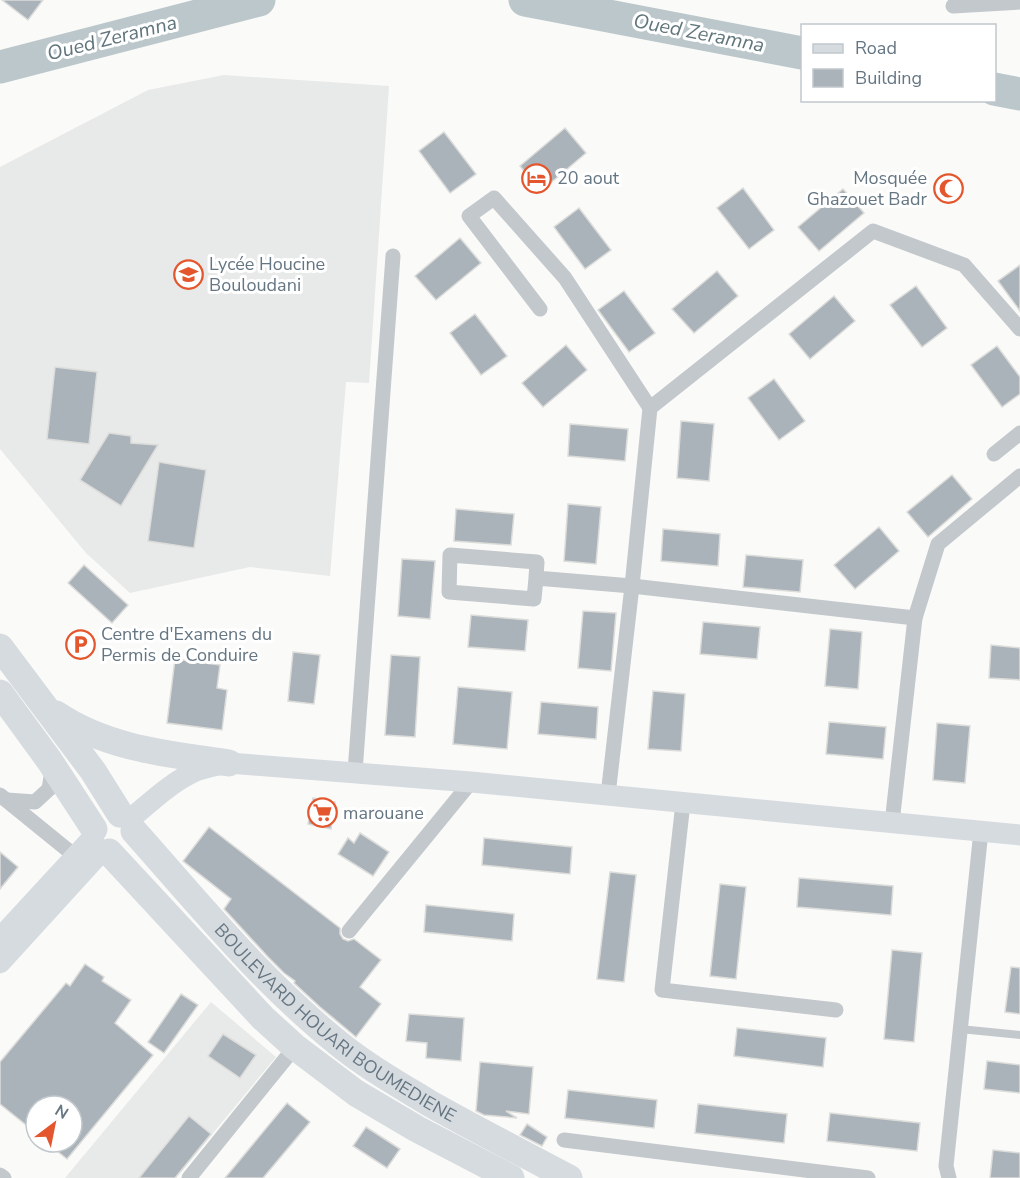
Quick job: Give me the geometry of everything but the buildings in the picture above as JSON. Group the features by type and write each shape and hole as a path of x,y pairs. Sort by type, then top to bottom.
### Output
{"highway":[{"name":"BOULEVARD HOUARI BOUMEDIENE","path":"0,647 128,821 263,975 296,1007 339,1044 405,1088 464,1123 569,1178"},
{"name":"BOULEVARD HOUARI BOUMEDIENE","path":"0,693 52,765 95,847 264,1018 295,1047 356,1093 417,1129 511,1178"},
{"path":"44,706 90,733 127,747 229,763"},
{"path":"113,812 128,821 131,843 127,848 122,851 95,847 100,817 113,812"}],"street":[{"path":"953,6 1020,2"},
{"path":"540,309 469,216 494,198 565,278 650,408 608,795"},
{"path":"650,408 873,231 964,265 1020,329"},
{"path":"355,772 393,256"},
{"path":"994,454 1020,433"},
{"path":"892,823 915,618 938,544 1020,477"},
{"path":"450,555 537,562 536,578 534,599 449,592 450,555"},
{"path":"536,578 632,586 915,618"},
{"path":"128,821 183,778 211,766 229,763 471,782 1020,835"},
{"path":"3,798 35,802 49,789 52,765"},
{"path":"349,931 471,782"},
{"path":"3,798 95,847"},
{"path":"683,802 662,990 836,1010"},
{"path":"950,1178 946,1166 981,831"},
{"path":"0,938 95,847"},
{"path":"0,963 95,847"},
{"path":"189,1178 295,1047"},
{"path":"564,1140 868,1178"},
{"path":"0,1175 4,1178"}],"lane":[{"path":"960,1029 1020,1035"}],"shaded area":[{"name":"Lycée Houcine Bouloudani","path":"224,75 389,86 369,383 346,382 330,576 250,567 130,593 86,553 0,449 0,167 148,90"},
{"path":"211,1002 276,1057 176,1178 65,1178"}],"waterway":[{"name":"Oued Zeramna","path":"0,67 259,0"},
{"name":"Oued Zeramna","path":"525,0 801,53"},
{"name":"Oued Zeramna","path":"996,89 1020,94"}],"place":[{"name":"20 aout","path":"536,178"},
{"name":"Mosquée Ghazouet Badr","path":"948,188"},
{"name":"Lycée Houcine Bouloudani","path":"188,274"},
{"name":"Centre d'Examens du Permis de Conduire","path":"80,644"},
{"name":"marouane","path":"322,813"}]}
